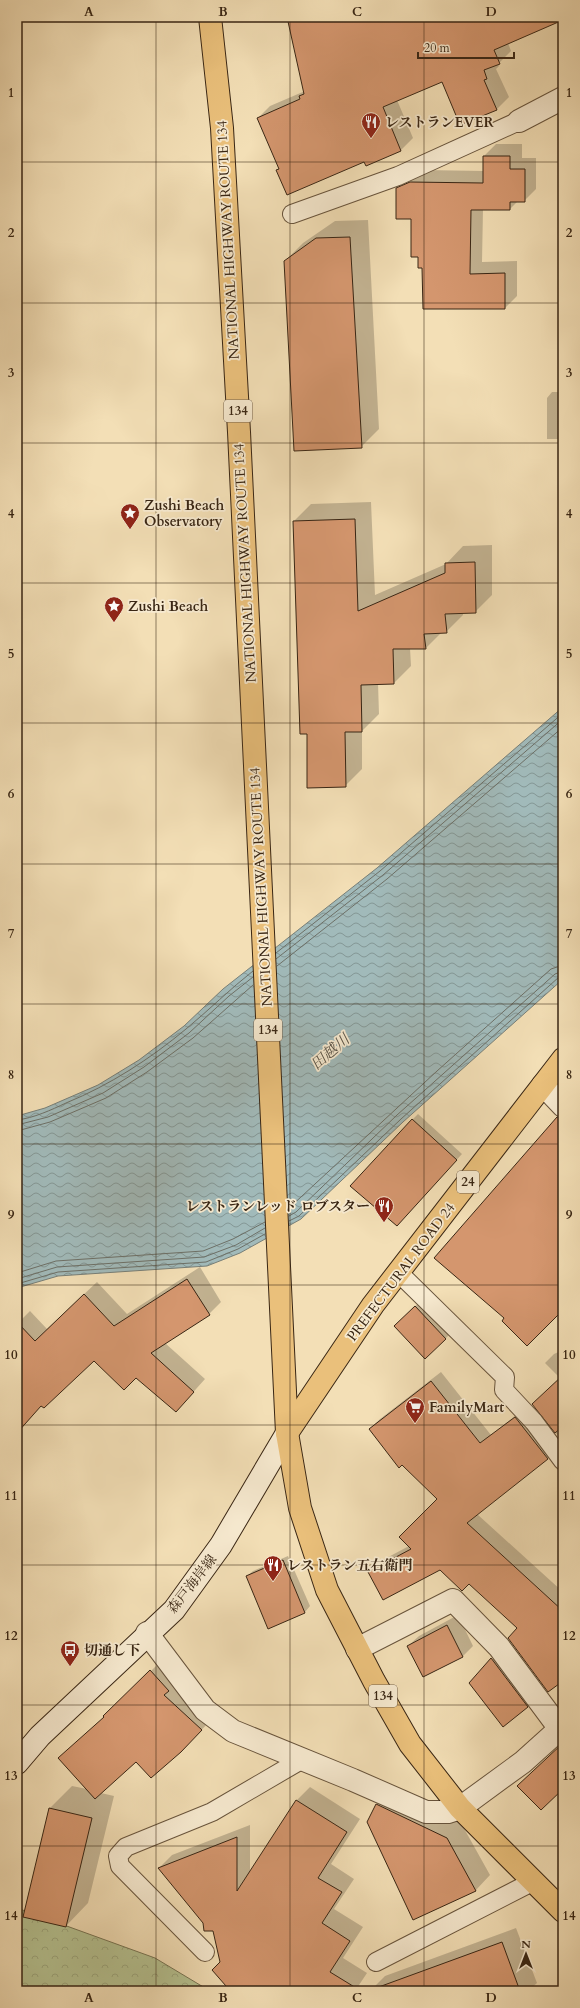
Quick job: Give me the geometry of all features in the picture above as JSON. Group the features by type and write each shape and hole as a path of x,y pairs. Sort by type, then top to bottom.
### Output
{"main road":[{"name":"NATIONAL HIGHWAY ROUTE 134","path":"210,17 222,135 239,424 280,1254 287,1432 300,1508 327,1590 357,1649 410,1744 460,1808 532,1882 563,1911"},
{"name":"PREFECTURAL ROAD 24","path":"287,1432 373,1305 563,1059"}],"street":[{"path":"519,121 563,98"},
{"path":"543,1085 563,1106"},
{"name":"森戸海岸線","path":"17,1763 40,1736 147,1633 174,1610 221,1545 287,1432"},
{"path":"147,1633 205,1710 234,1731 426,1812 448,1812 460,1808 523,1762 561,1727 499,1647 453,1600 357,1649"}],"lane":[{"path":"292,214 398,176 519,121"},
{"path":"399,1272 505,1377 504,1390 534,1422 563,1461"},
{"path":"205,1952 120,1866 118,1856 126,1847 212,1812 301,1760"},
{"path":"376,1962 532,1882"}],"green space":[{"path":"17,1908 155,1958 210,1991 17,1991"}],"water":[{"name":"田越川","path":"563,707 563,979 403,1122 301,1219 240,1253 207,1266 58,1276 17,1288 17,1116 45,1108 98,1085 139,1060 184,1026 223,989 377,868"}],"building":[{"path":"287,17 563,17 563,20 494,50 500,64 484,70 487,79 484,80 497,110 460,125 442,82 383,107 401,151 366,166 364,162 287,195 276,170 279,169 257,118 300,99 299,96 304,94"},
{"path":"483,156 510,156 510,169 525,169 525,202 510,202 510,210 471,210 470,274 505,273 505,309 423,309 422,268 418,268 418,257 411,257 411,219 396,219 396,188 410,182 483,183"},
{"path":"350,237 362,448 294,451 284,261 316,238"},
{"path":"355,519 358,611 445,573 445,563 475,562 476,613 445,614 447,633 424,634 426,649 393,649 394,684 361,685 362,732 345,732 346,787 307,788 307,734 300,734 293,521"},
{"path":"557,1117 563,1118 563,1310 527,1346 502,1321 504,1318 434,1258"},
{"path":"412,1119 457,1160 397,1226 350,1186"},
{"path":"187,1279 210,1315 151,1353 194,1392 176,1412 136,1378 124,1390 94,1361 44,1408 41,1406 17,1433 17,1322 35,1341 84,1294 114,1326"},
{"path":"415,1306 446,1339 425,1359 394,1326"},
{"path":"563,1375 563,1426 555,1433 532,1404"},
{"path":"431,1381 480,1443 515,1417 548,1459 467,1523 563,1611 563,1681 548,1692 508,1638 517,1628 469,1584 462,1591 440,1570 383,1600 368,1572 411,1549 399,1537 437,1499 402,1465 399,1468 369,1429"},
{"path":"283,1560 305,1613 268,1629 246,1576"},
{"path":"447,1625 463,1657 423,1677 407,1646"},
{"path":"491,1658 528,1707 503,1727 469,1683"},
{"path":"150,1670 169,1691 164,1695 202,1730 181,1752 151,1778 136,1762 95,1799 58,1758 104,1717 103,1716"},
{"path":"563,1743 563,1789 541,1810 517,1786"},
{"path":"296,1800 347,1832 318,1878 342,1892 322,1923 350,1941 330,1972 361,1991 227,1990 226,1986 212,1970 220,1962 213,1931 204,1931 203,1923 158,1868 237,1837 237,1891"},
{"path":"376,1804 447,1838 476,1891 413,1920 367,1822"},
{"path":"49,1808 92,1818 66,1927 23,1917"},
{"path":"502,1942 520,1991 376,1991 376,1988"}],"place":[{"name":"レストランEVER","path":"371,139"},
{"name":"Zushi Beach Observatory","path":"130,530"},
{"name":"Zushi Beach","path":"114,623"},
{"name":"レストランレッド ロブスター","path":"384,1223"},
{"name":"FamilyMart","path":"415,1424"},
{"name":"レストラン五右衛門","path":"273,1582"},
{"name":"切通し下","path":"70,1667"}]}
